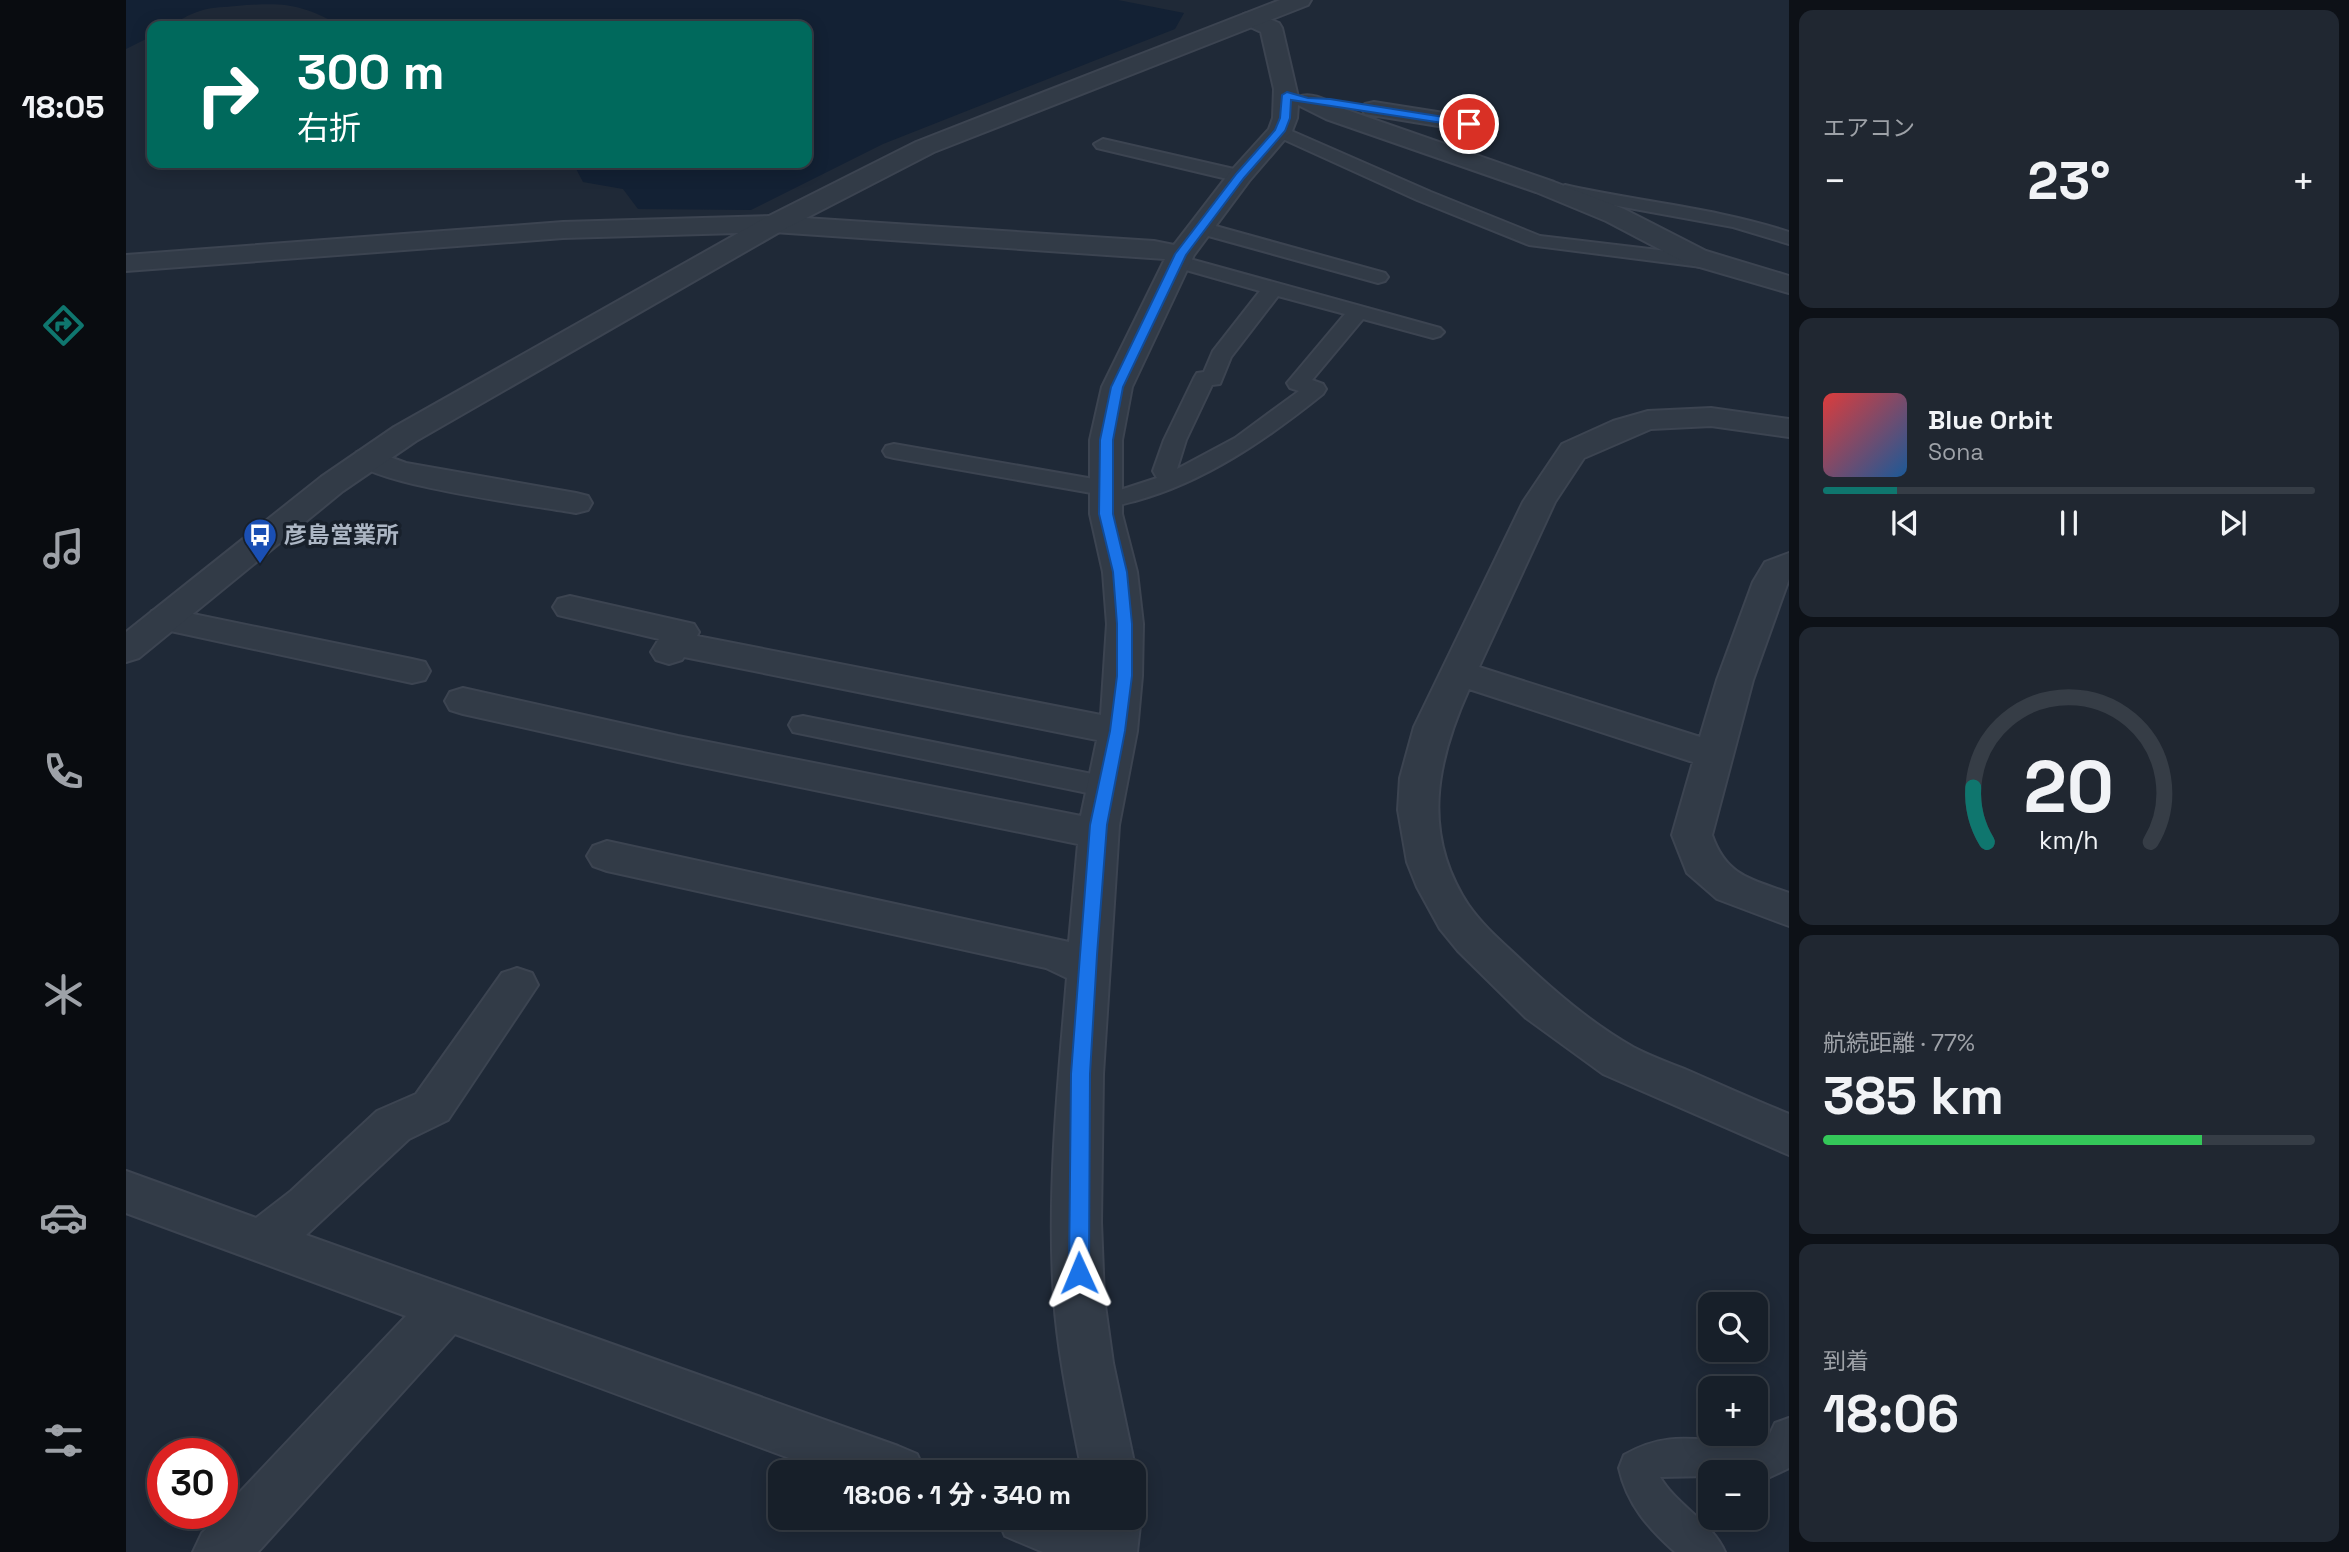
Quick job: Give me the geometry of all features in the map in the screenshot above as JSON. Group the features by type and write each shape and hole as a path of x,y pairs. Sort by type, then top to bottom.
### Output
{"street":[{"path":"126,650 332,484 405,434 774,224 925,148 1300,0"},
{"path":"1252,19 1271,28 1297,98 1335,114 1545,187 1624,219 1709,262 1789,285"},
{"path":"1297,98 1469,124"},
{"path":"1107,1460 1087,1363 1079,1298 1078,1168 1087,969 1098,834 1118,731 1124,676 1125,624 1120,572 1105,494 1106,440 1113,399 1187,248 1240,176 1280,131 1297,98"},
{"path":"126,263 563,230 774,224 1141,248 1187,248"},
{"path":"1789,428 1711,417 1648,420 1623,428 1573,451 1539,502 1433,727 1419,778 1418,810 1427,862 1437,887 1455,918 1473,940 1541,1006 1619,1060 1789,1135"},
{"path":"368,459 398,471 576,503"},
{"path":"1789,564 1777,570 1770,582 1735,680 1692,835 1701,862 1714,877 1731,888 1789,910"},
{"path":"570,607 681,632 671,649 1118,731"},
{"path":"164,619 412,671"},
{"path":"1459,673 1714,755"},
{"path":"463,701 678,749 1098,834"},
{"path":"607,856 1055,954 1087,969"},
{"path":"263,1241 308,1206 393,1125 432,1107 517,985"},
{"path":"126,1192 865,1460"},
{"path":"221,1552 446,1308"},
{"path":"1109,1552 1112,1530"}],"lane":[{"path":"1280,131 1424,196 1536,241 1709,262"},
{"path":"1103,144 1240,176"},
{"path":"1545,187 1614,203 1708,216 1789,238"},
{"path":"1187,248 1378,277"},
{"path":"1187,248 1274,287 1433,332"},
{"path":"1169,479 1165,471 1175,440 1205,378 1212,379 1221,356 1274,287"},
{"path":"894,451 1105,494 1143,493 1245,443 1315,389 1298,383 1360,310"},
{"path":"803,725 1107,787"},
{"path":"1705,1552 1657,1507 1640,1480 1638,1468 1648,1459 1665,1456 1766,1460 1782,1451 1789,1436"}],"water":[{"path":"126,0 1118,0 1184,13 1175,29 883,144 751,210 638,209 623,189 583,182 576,168 812,168 812,21 331,21 291,6 266,4 207,9 178,21 147,21 147,38 126,49"}],"place":[{"name":"彦島営業所","path":"260,565"}],"route":[{"path":"1079,1273 1077,1222 1081,1074 1088,955 1099,825 1118,731 1124,676 1125,624 1120,572 1106,514 1105,488 1106,440 1117,387 1181,254 1240,176 1280,131 1285,118 1287,95 1307,101 1330,102 1469,124"}]}
